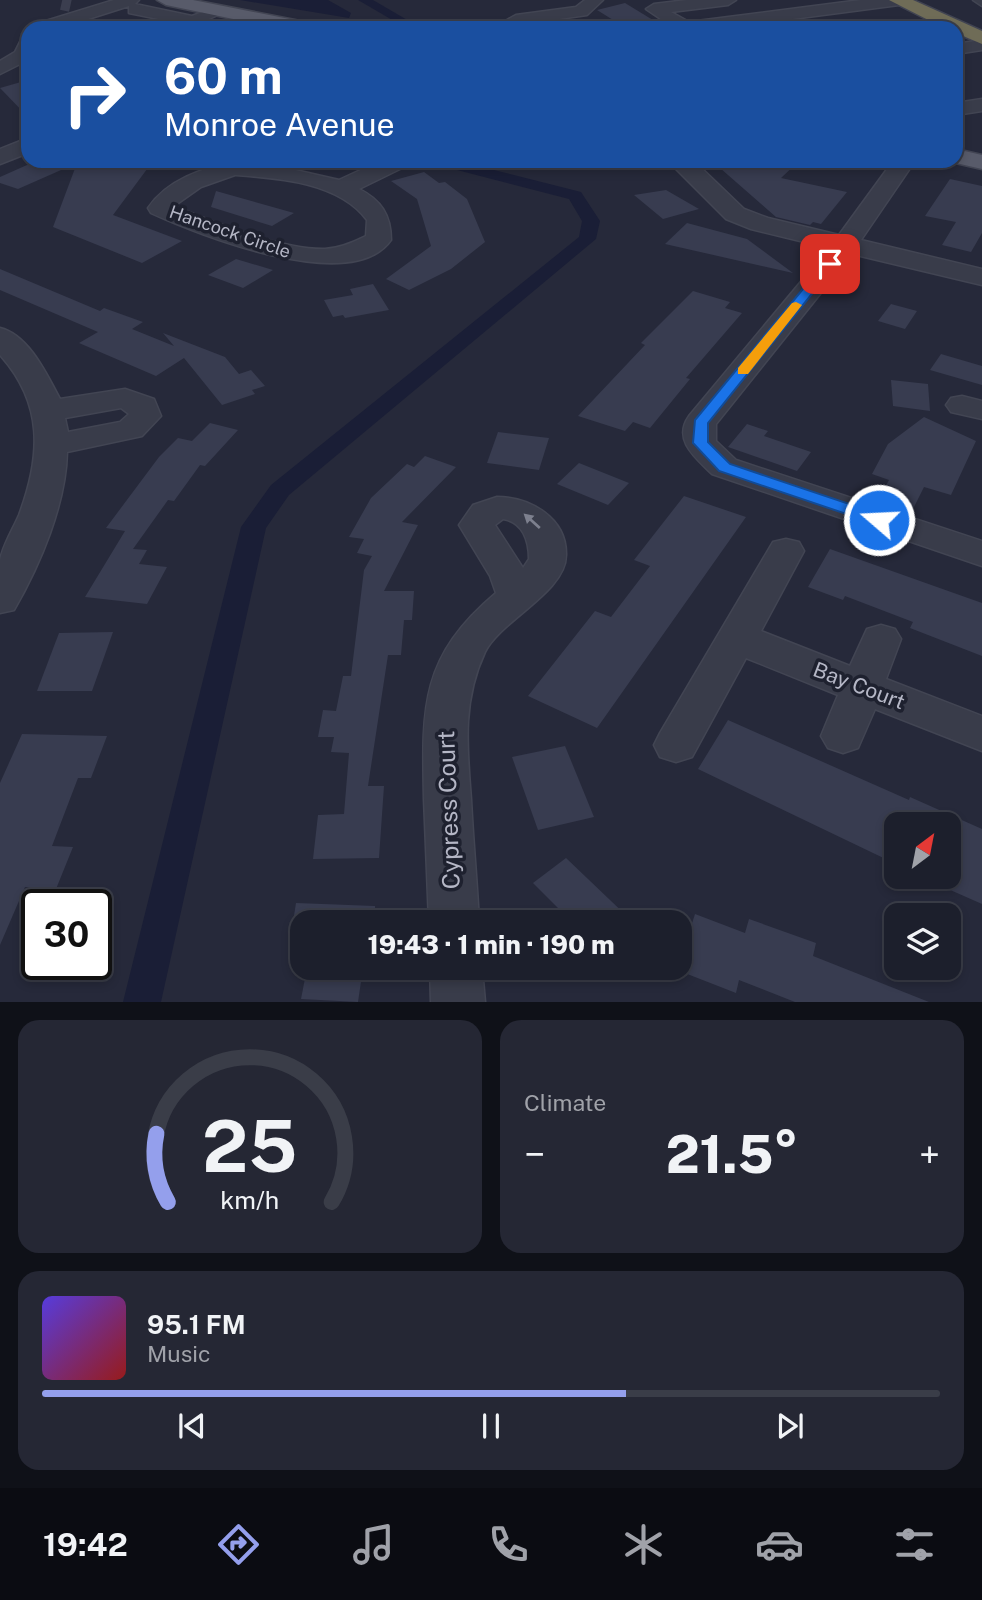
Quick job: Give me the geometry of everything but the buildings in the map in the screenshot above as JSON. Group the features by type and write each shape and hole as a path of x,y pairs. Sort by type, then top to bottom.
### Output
{"highway":[{"path":"898,0 931,5 982,24"},
{"path":"898,0 944,21"},
{"path":"931,0 982,24"},
{"path":"963,29 982,38"}],"main road":[{"path":"166,0 215,15 249,21"},
{"path":"963,158 982,162"}],"street":[{"path":"63,21 114,0"},
{"path":"517,21 580,11 595,0"},
{"path":"674,21 654,9 728,0"},
{"path":"740,0 772,17"},
{"path":"741,21 898,0"},
{"path":"62,5 90,12 133,5 193,20 215,15"},
{"path":"963,55 982,45"},
{"path":"0,68 21,56"},
{"path":"963,108 982,105"},
{"path":"0,157 21,148"},
{"path":"340,189 384,168"},
{"path":"688,168 735,214 760,224 982,277"},
{"path":"899,168 846,244 700,423 700,443 724,467 982,554"},
{"name":"Hancock Circle","path":"234,169 263,170 340,189 363,200 379,220 378,240 358,252 324,258 295,255 160,208 167,197 219,172 234,169"},
{"path":"0,337 19,354 44,390 54,444 44,498 3,586"},
{"path":"48,411 125,398 143,406 145,416 131,429 54,444"},
{"path":"676,745 786,551"},
{"name":"Cypress Court","path":"453,910 444,725 454,684 470,642 516,594"},
{"name":"Bay Court","path":"737,638 982,734"},
{"path":"843,736 881,639"},
{"path":"457,980 458,1002"}],"water":[{"path":"240,0 328,0 351,13 349,18"}],"waterway":[{"path":"364,0 402,21"},
{"path":"142,1002 254,527 280,490 587,239 591,221 575,196 467,168"}],"tunnel":[{"path":"62,1 71,3"}],"slow traffic":[{"path":"743,371 796,305"}],"route":[{"path":"830,264 700,423 700,443 724,467 879,520"}]}
